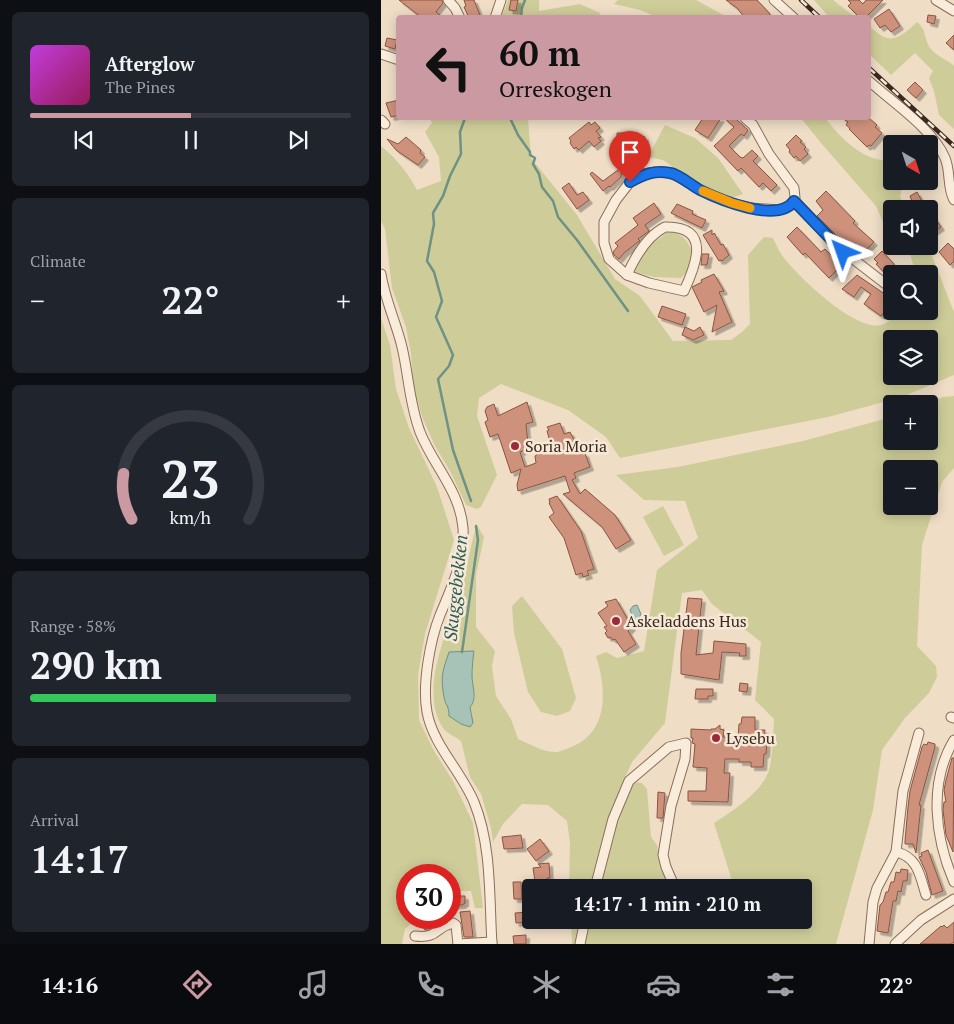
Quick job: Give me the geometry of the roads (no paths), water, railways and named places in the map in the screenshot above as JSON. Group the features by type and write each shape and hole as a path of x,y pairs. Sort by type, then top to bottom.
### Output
{"street":[{"path":"447,0 458,15"},
{"path":"496,15 501,0"},
{"path":"774,0 791,15"},
{"path":"936,0 954,11"},
{"path":"381,54 396,59"},
{"path":"871,83 924,128 939,146 946,160 954,200"},
{"path":"747,120 753,125 769,154 794,188 794,201 843,252 883,282"},
{"path":"627,274 634,260 651,237 665,228 673,227 686,232 695,242 697,258 684,291 649,283 627,274 609,260 604,243 604,222 616,200 630,182 643,174 655,172 673,173 702,191 732,203 751,208 780,210 787,208 794,201"},
{"path":"381,274 384,294 403,349 414,415 425,442 454,496 462,521 463,546 460,564 432,642 427,676 426,707 433,732 467,786 481,821 487,858 492,943 458,944 456,925 453,923 447,924 430,936 415,936"},
{"path":"869,944 873,902 877,888 896,852 903,791 919,733"},
{"path":"954,740 944,762 939,780 937,815 942,850 954,882"},
{"path":"597,879 613,819 629,781 669,747 686,743 685,759 671,806 663,855 671,879"},
{"path":"896,852 905,854 914,861 926,895"},
{"path":"895,944 921,920 954,899"},
{"path":"580,944 583,929"}],"waterway":[{"name":"Skuggebekken","path":"521,15 525,0"},
{"name":"Skuggebekken","path":"464,120 460,132 461,154 443,196 433,213 434,224 427,261 434,272 442,301 436,317 453,355 449,366 438,379 453,450 471,501"},
{"path":"511,120 530,155 535,158 533,164 539,174 542,187 553,201 558,217 577,240 628,311"},
{"name":"Skuggebekken","path":"462,652 478,540 476,526"}],"railway":[{"path":"801,0 817,15"},
{"path":"871,70 954,146"}],"place":[{"name":"Soria Moria","path":"515,446"},
{"name":"Askeladdens Hus","path":"616,621"},
{"name":"Lysebu","path":"716,738"}]}
